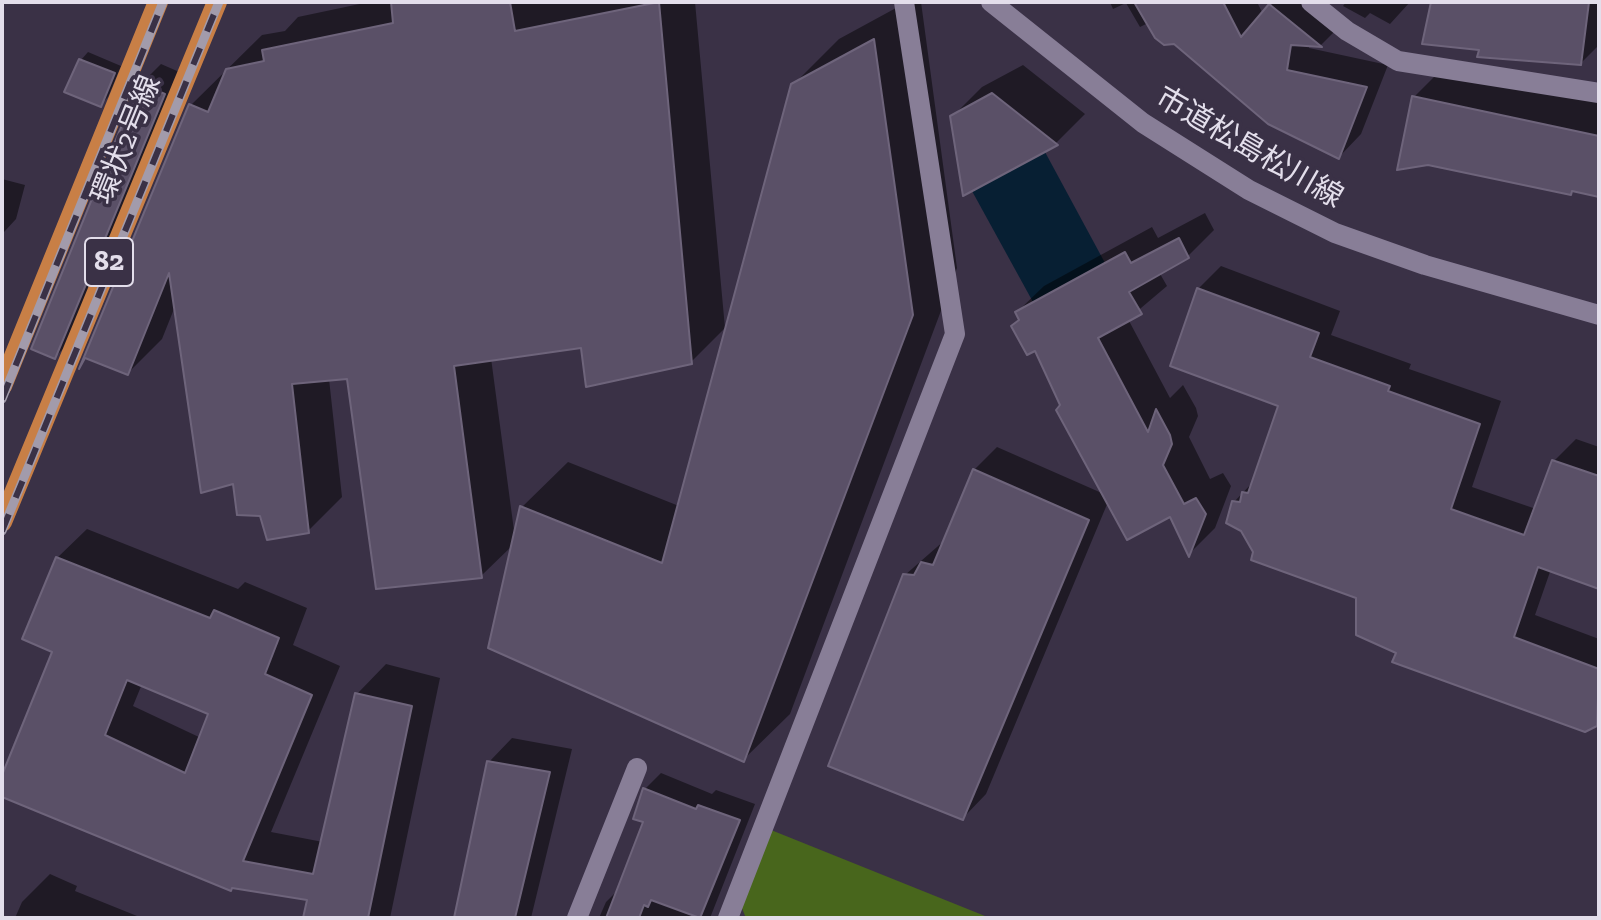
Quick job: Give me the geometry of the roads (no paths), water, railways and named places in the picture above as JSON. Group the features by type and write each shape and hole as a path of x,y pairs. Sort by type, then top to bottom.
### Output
{"main road":[{"name":"環状2号線","path":"2,386 158,2"},
{"name":"環状2号線","path":"2,520 217,2"}],"street":[{"path":"728,918 955,334 904,2"},
{"name":"市道松島松川線","path":"991,2 1143,123 1249,190 1335,233 1425,265 1599,315"},
{"path":"1311,2 1347,31 1398,61 1599,93"},
{"path":"577,918 637,768"}],"water":[{"path":"1045,152 1105,263 1033,302 972,191"}],"railway":[{"path":"2,399 163,2"},
{"path":"2,531 219,2"}]}
